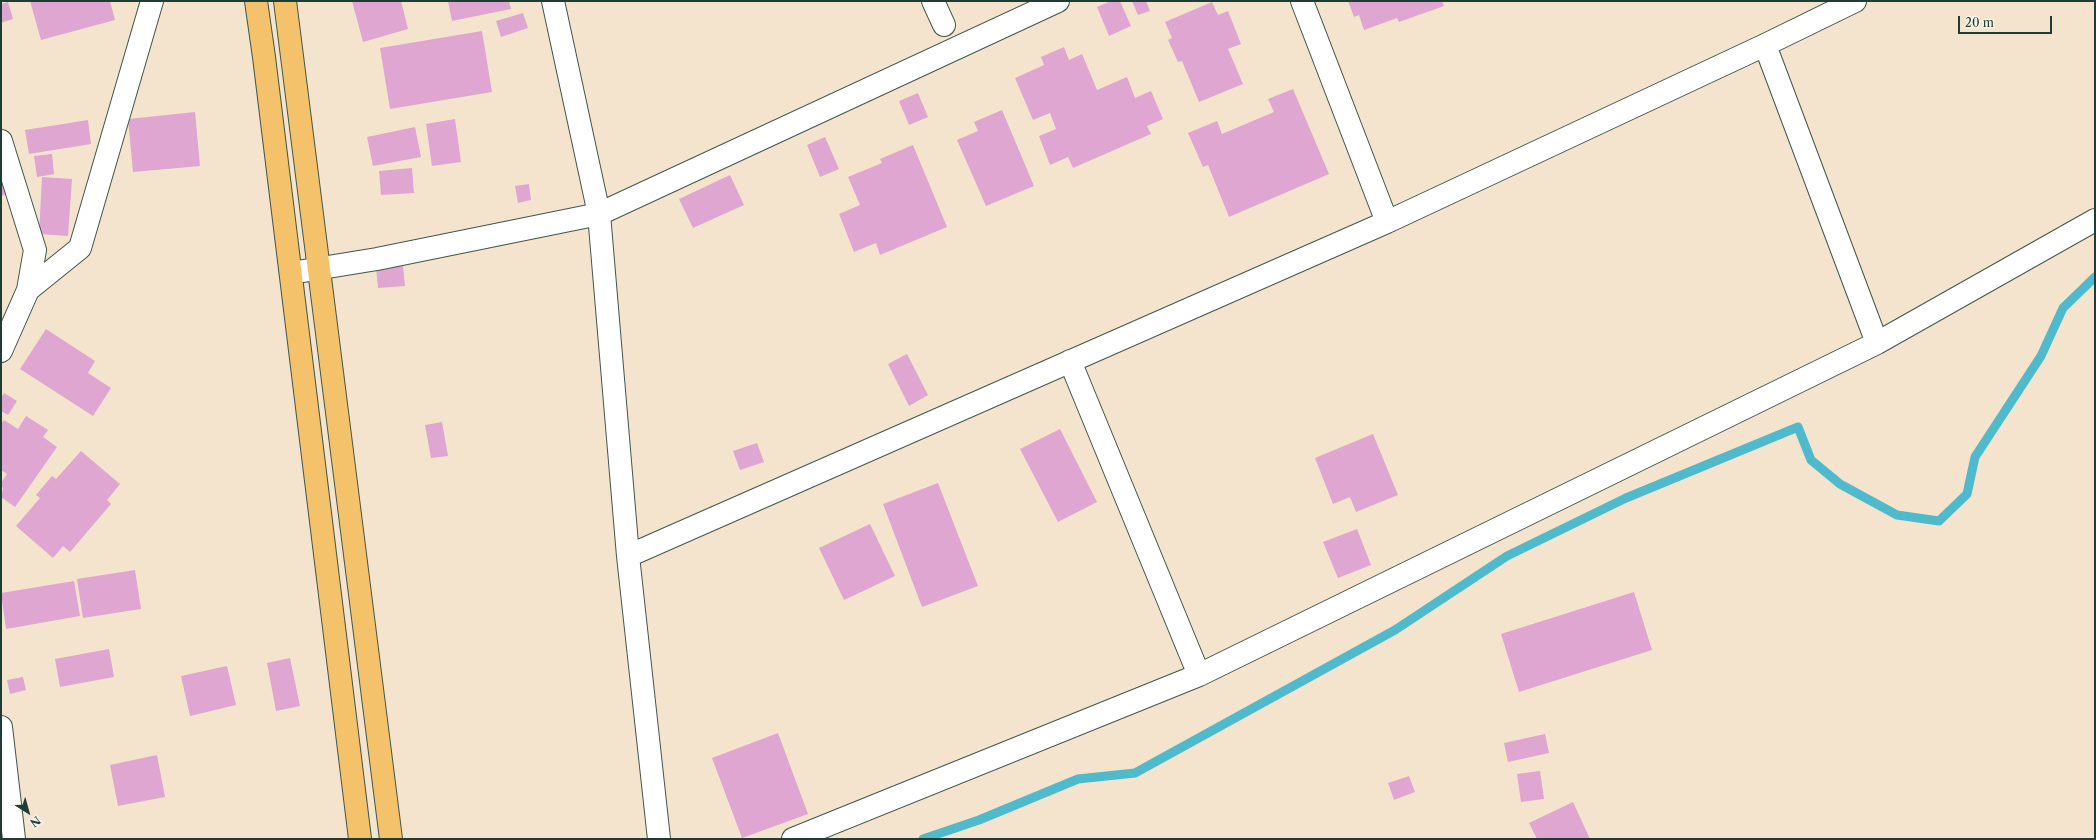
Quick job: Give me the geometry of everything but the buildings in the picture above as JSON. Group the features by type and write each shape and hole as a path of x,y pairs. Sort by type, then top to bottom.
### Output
{"main road":[{"path":"256,1 291,273 360,839"},
{"path":"285,1 391,839"}],"street":[{"path":"28,290 80,248 152,1"},
{"path":"553,1 599,214 628,556 659,839"},
{"path":"932,1 944,25"},
{"path":"291,273 319,267 377,259 599,214 1058,1"},
{"path":"1302,1 1386,222"},
{"path":"628,556 1386,222 1765,45 1855,1"},
{"path":"1765,45 1877,343"},
{"path":"1,141 34,250 28,290 1,351"},
{"path":"793,839 1199,675 1877,343 2095,220"},
{"path":"1070,361 1199,675"},
{"path":"1,727 14,839"}],"waterway":[{"path":"923,839 979,820 1078,779 1135,773 1395,630 1507,556 1626,498 1798,427 1811,460 1840,484 1897,515 1939,521 1967,494 1975,457 2041,356 2063,308 2095,277"}]}
